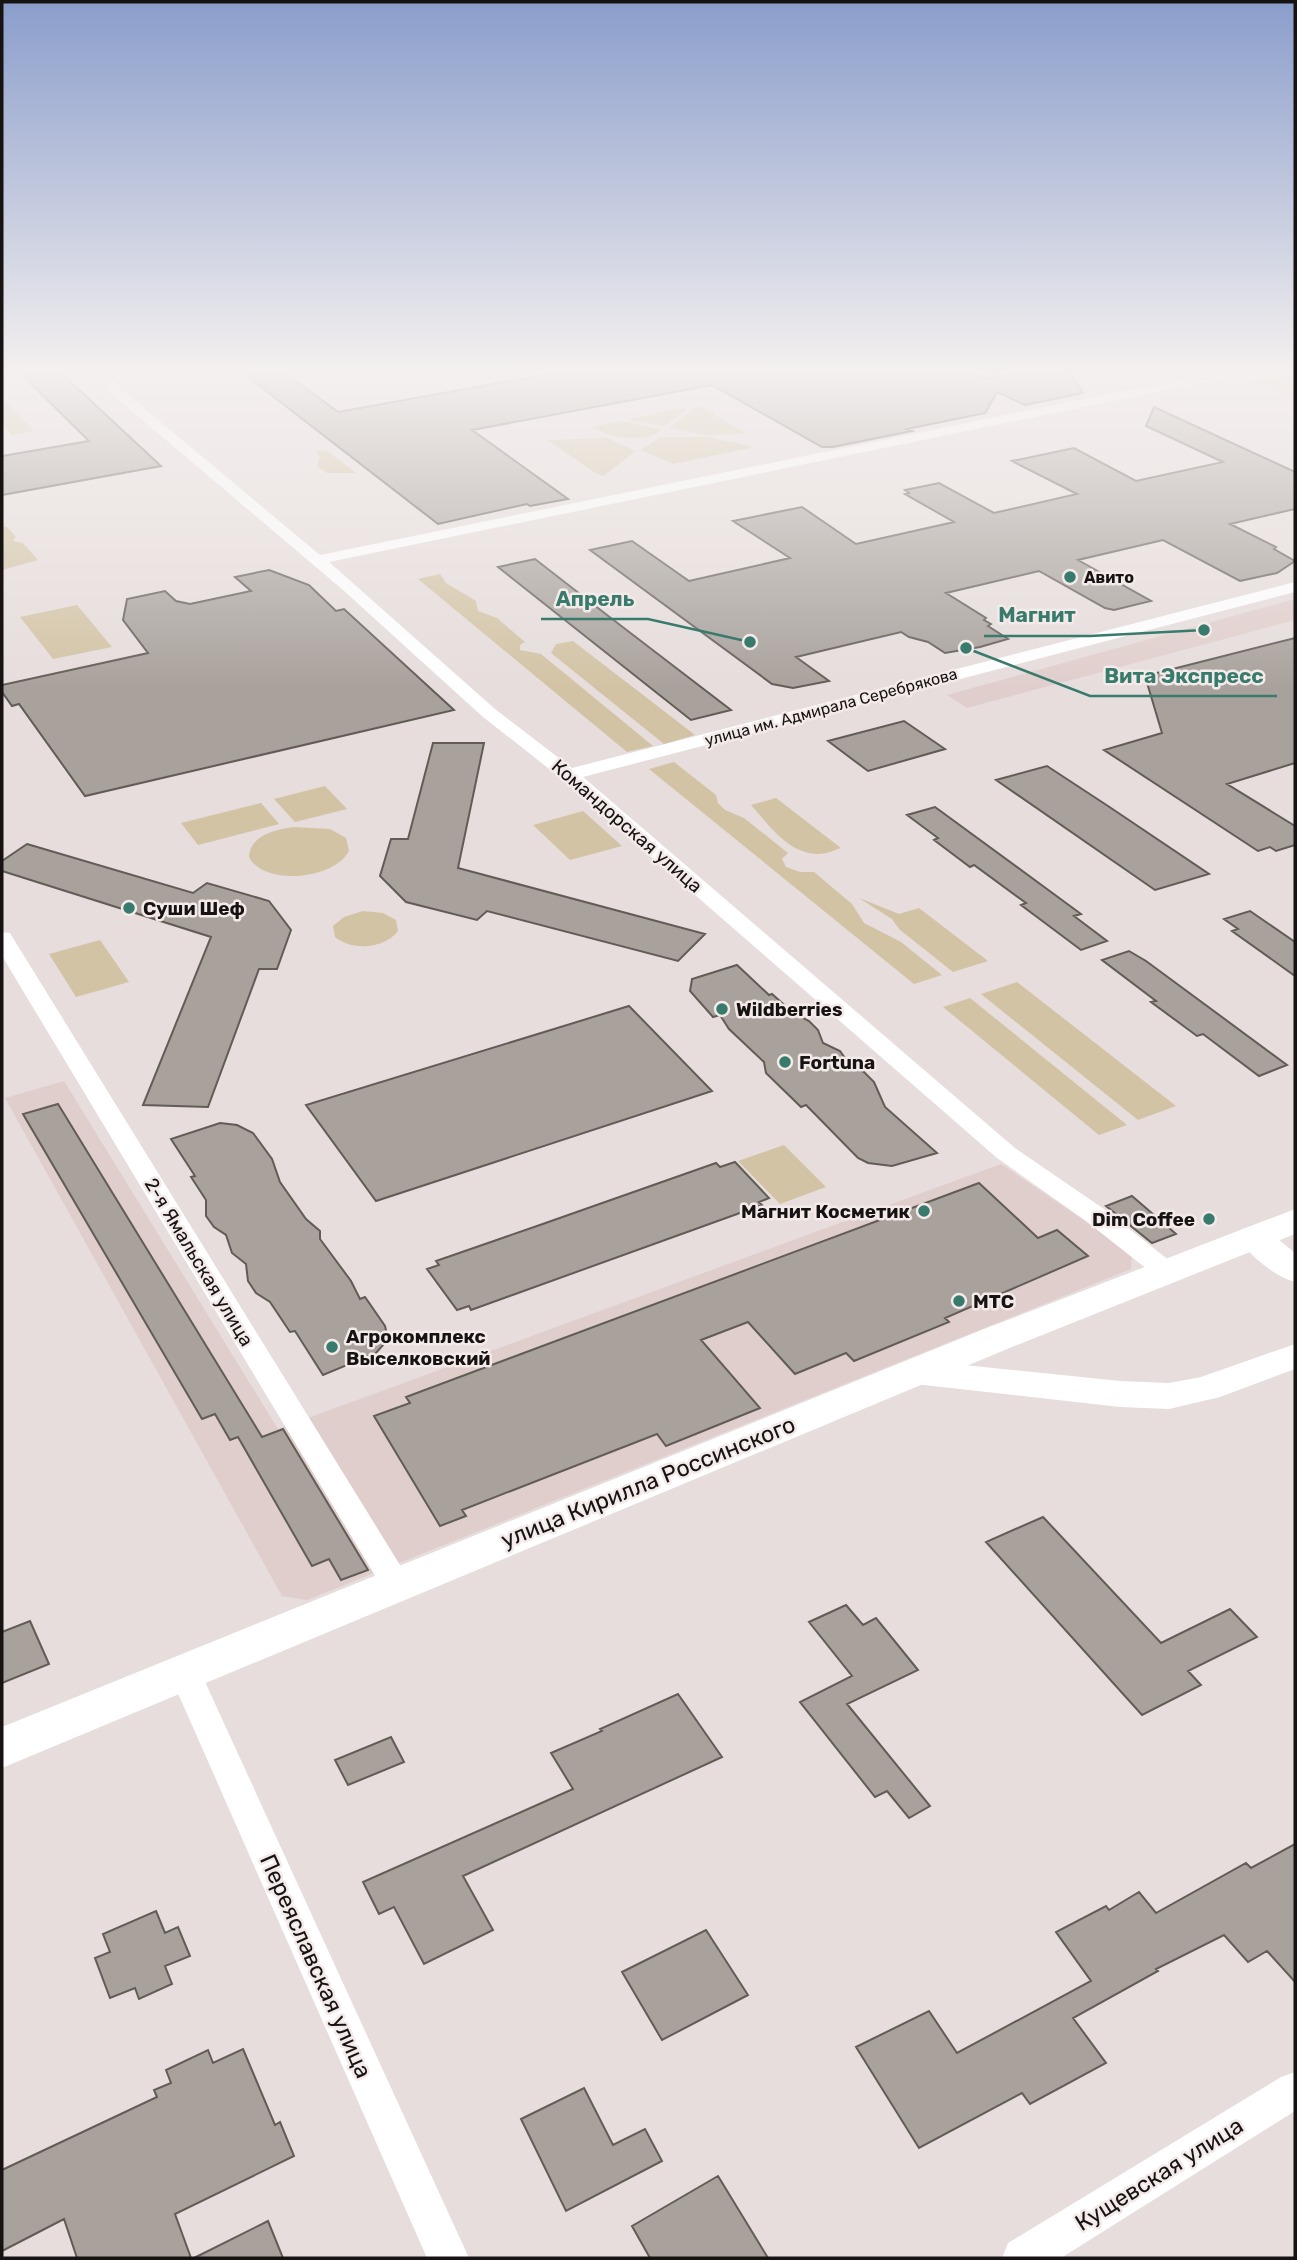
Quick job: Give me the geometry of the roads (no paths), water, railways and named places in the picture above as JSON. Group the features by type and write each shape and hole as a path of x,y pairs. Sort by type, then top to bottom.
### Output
{"main road":[{"name":"улица Кирилла Россинского","path":"2,1748 915,1372 1295,1221"}],"street":[{"name":"Командорская улица","path":"220,478 317,559 489,713 569,775 1006,1153 1095,1215 1166,1271"},
{"path":"317,559 713,478"},
{"name":"улица им. Адмирала Серебрякова","path":"569,775 1295,587"},
{"name":"2-я Ямальская улица","path":"2,938 397,1586"},
{"path":"1254,1237 1295,1271"},
{"path":"915,1372 1120,1394 1168,1396 1207,1388 1295,1356"},
{"name":"Переяславская улица","path":"185,1674 448,2258"},
{"name":"Кущевская улица","path":"1023,2258 1295,2090"}],"place":[{"name":"Авито","path":"1070,577"},
{"name":"Магнит","path":"1204,630"},
{"name":"Апрель","path":"750,642"},
{"name":"Вита Экспресс","path":"966,648"},
{"name":"Суши Шеф","path":"129,908"},
{"name":"Wildberries","path":"722,1009"},
{"name":"Fortuna","path":"785,1062"},
{"name":"Магнит Косметик","path":"924,1211"},
{"name":"Dim Coffee","path":"1209,1219"},
{"name":"МТС","path":"959,1301"},
{"name":"Агрокомплекс Выселковский","path":"332,1347"}]}
